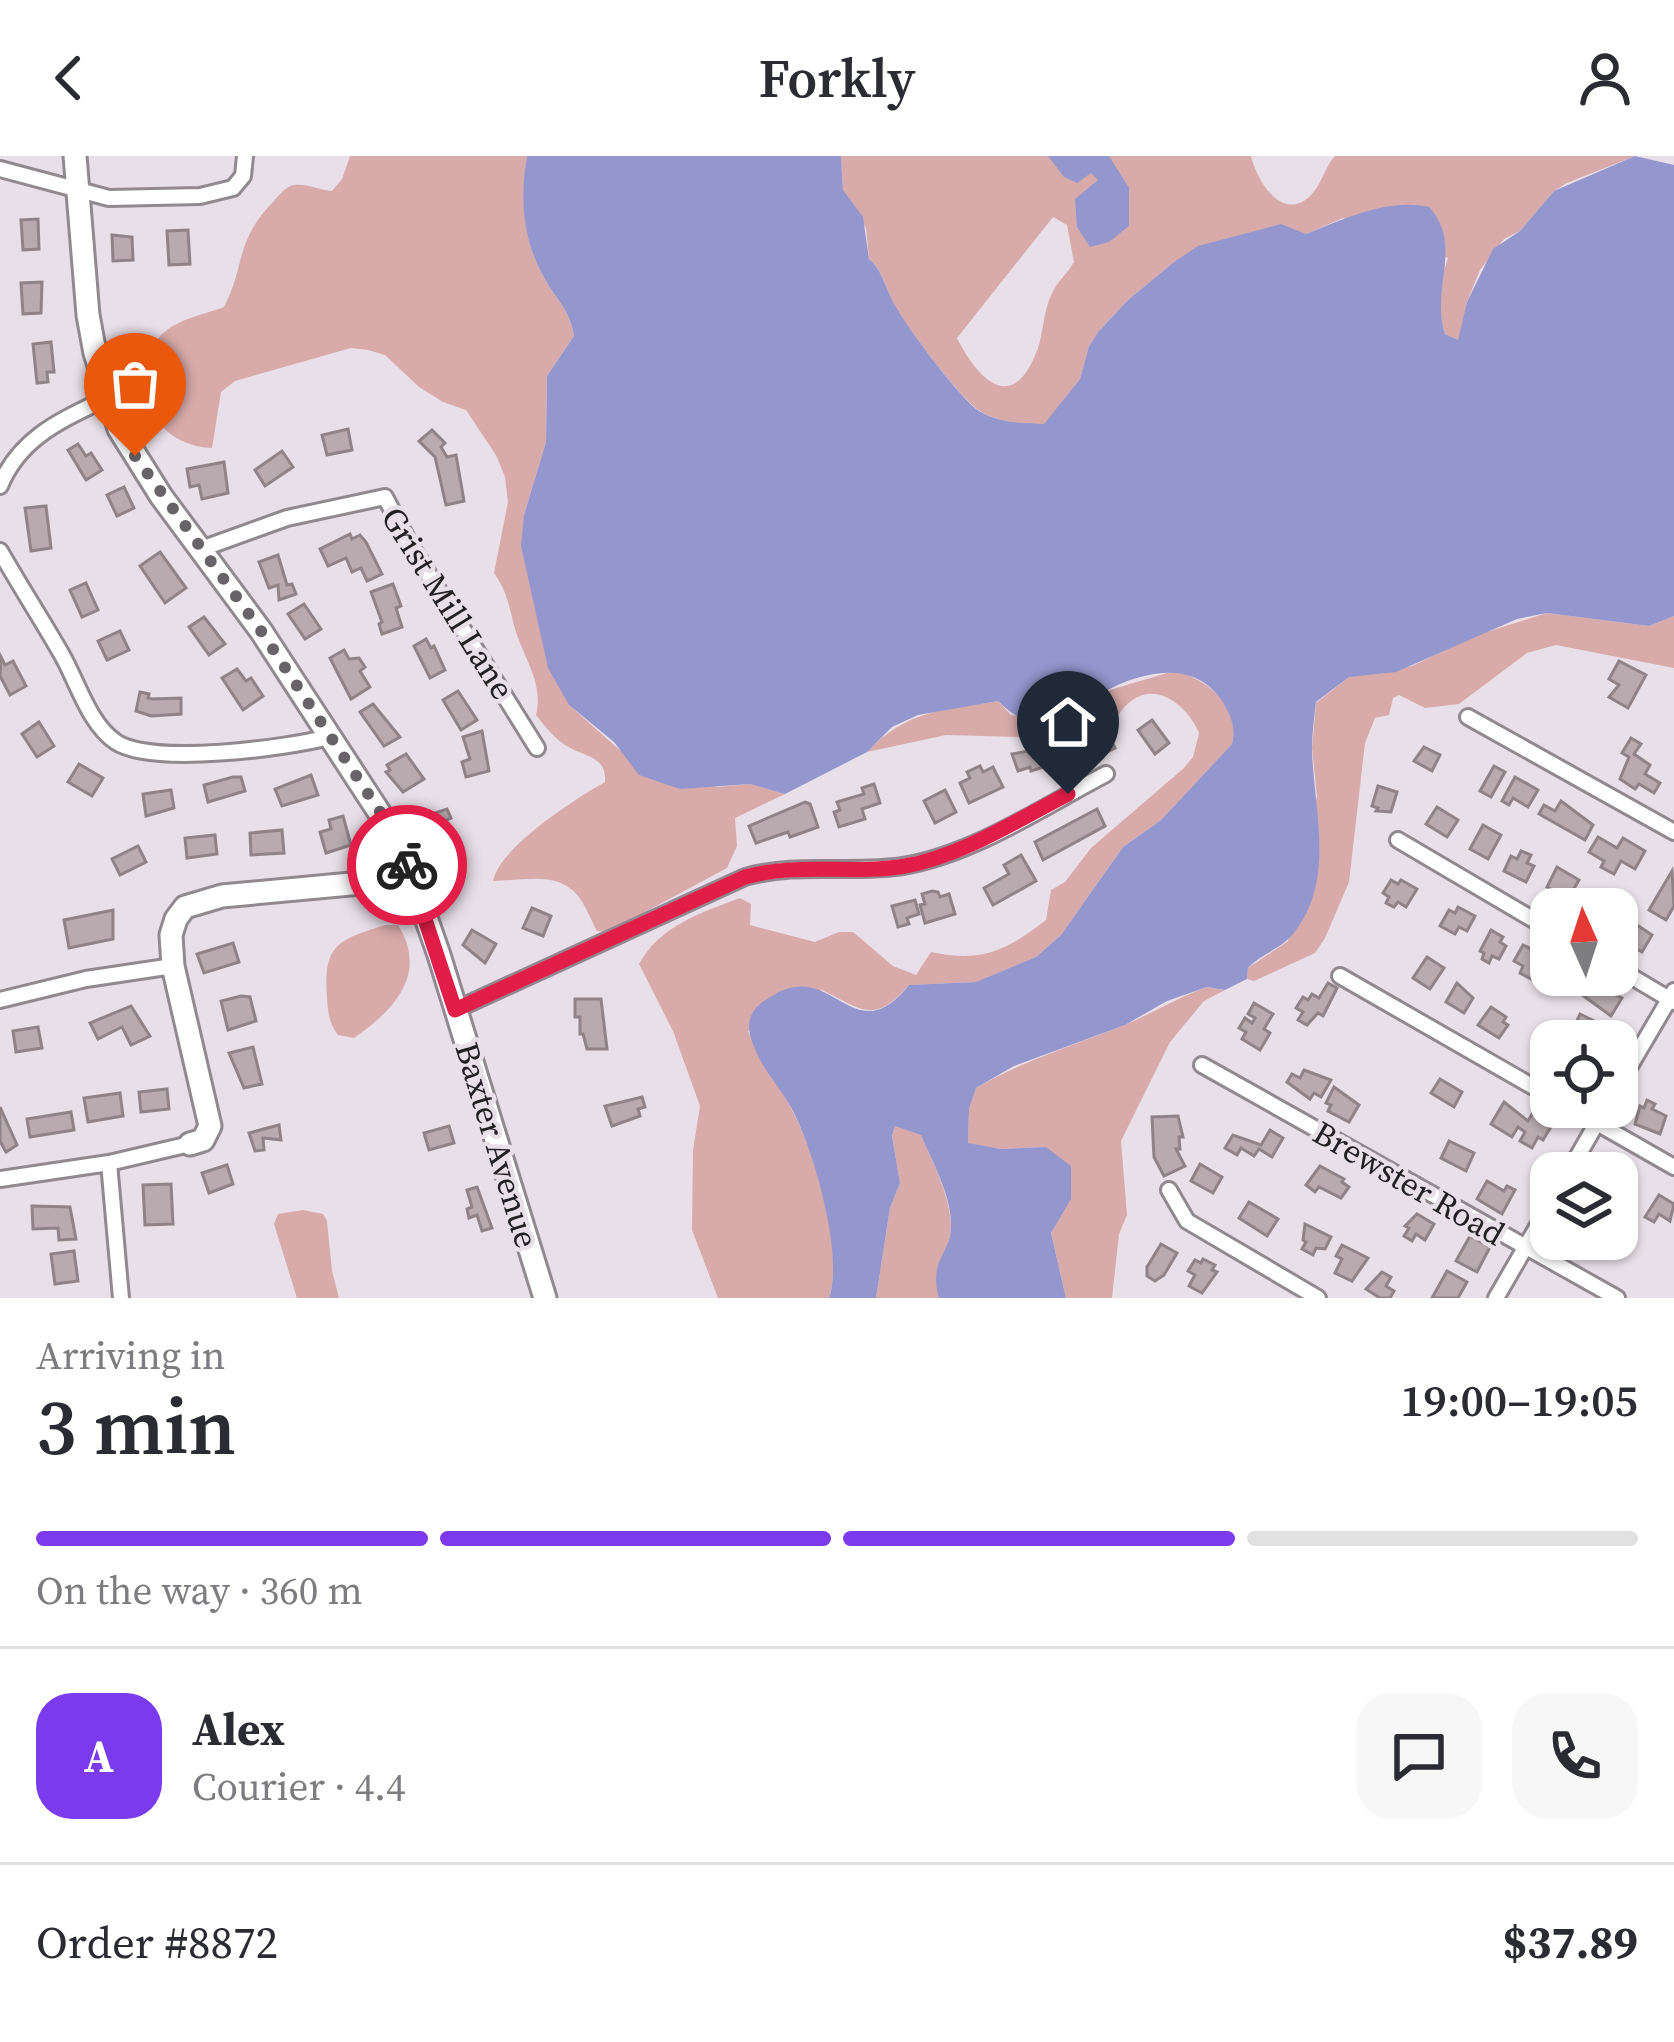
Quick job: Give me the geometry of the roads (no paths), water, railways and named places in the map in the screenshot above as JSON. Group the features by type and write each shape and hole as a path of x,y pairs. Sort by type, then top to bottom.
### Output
{"street":[{"name":"Baxter Avenue","path":"76,156 88,314 107,398 135,456 261,631 384,818 409,868 545,1298"},
{"path":"0,169 109,198 222,194 233,188 246,160"},
{"path":"0,486 9,464 37,434 107,398"},
{"name":"Grist Mill Lane","path":"201,549 286,518 386,497 411,546 537,748"},
{"path":"0,551 93,716 113,740 156,751 226,752 294,746 329,737"},
{"path":"1468,717 1674,832"},
{"path":"455,1010 745,877 781,868 884,868 928,860 993,833 1106,774"},
{"path":"1398,840 1530,918"},
{"path":"0,1179 109,1162 203,1140 210,1126 173,966 171,935 185,907 222,896 383,881 409,868"},
{"path":"0,1000 86,979 173,966"},
{"path":"1340,976 1530,1085"},
{"path":"1638,979 1672,998 1638,1054"},
{"name":"Brewster Road","path":"1202,1065 1617,1298"},
{"path":"1605,1128 1674,1167"},
{"path":"109,1162 121,1298"},
{"path":"1169,1190 1187,1221 1318,1298"},
{"path":"1496,1298 1530,1240"}],"water":[{"path":"527,156 841,156 843,190 863,217 869,259 923,347 979,411 1003,420 1044,424 1080,379 1098,332 1128,300 1198,246 1281,224 1306,234 1382,208 1429,207 1444,237 1441,317 1445,334 1458,340 1467,302 1493,249 1520,231 1554,191 1635,156 1674,165 1674,616 1649,626 1547,613 1517,619 1396,672 1349,677 1316,702 1312,750 1318,869 1306,913 1293,934 1248,968 1247,979 1225,990 1207,987 1167,1001 1125,1025 1014,1066 976,1088 969,1109 968,1143 1001,1149 1046,1147 1071,1166 1071,1199 1051,1233 1066,1298 939,1298 936,1275 950,1236 948,1203 921,1135 895,1126 892,1136 900,1183 890,1208 876,1298 829,1298 833,1256 818,1177 793,1111 753,1045 750,1018 764,1001 793,987 811,988 857,1009 873,1011 890,1004 909,985 976,982 1036,957 1061,935 1123,847 1161,820 1232,744 1232,722 1222,701 1197,679 1183,674 1151,675 1119,685 1052,720 1027,720 998,701 918,715 892,727 867,752 785,794 750,784 680,789 639,775 614,742 569,705 548,668 521,546 524,515 546,442 547,376 574,336 529,239 523,190"},
{"path":"1048,156 1109,156 1129,188 1129,226 1109,242 1090,247 1077,227 1075,199 1098,180 1091,173 1077,183 1064,177"}]}
